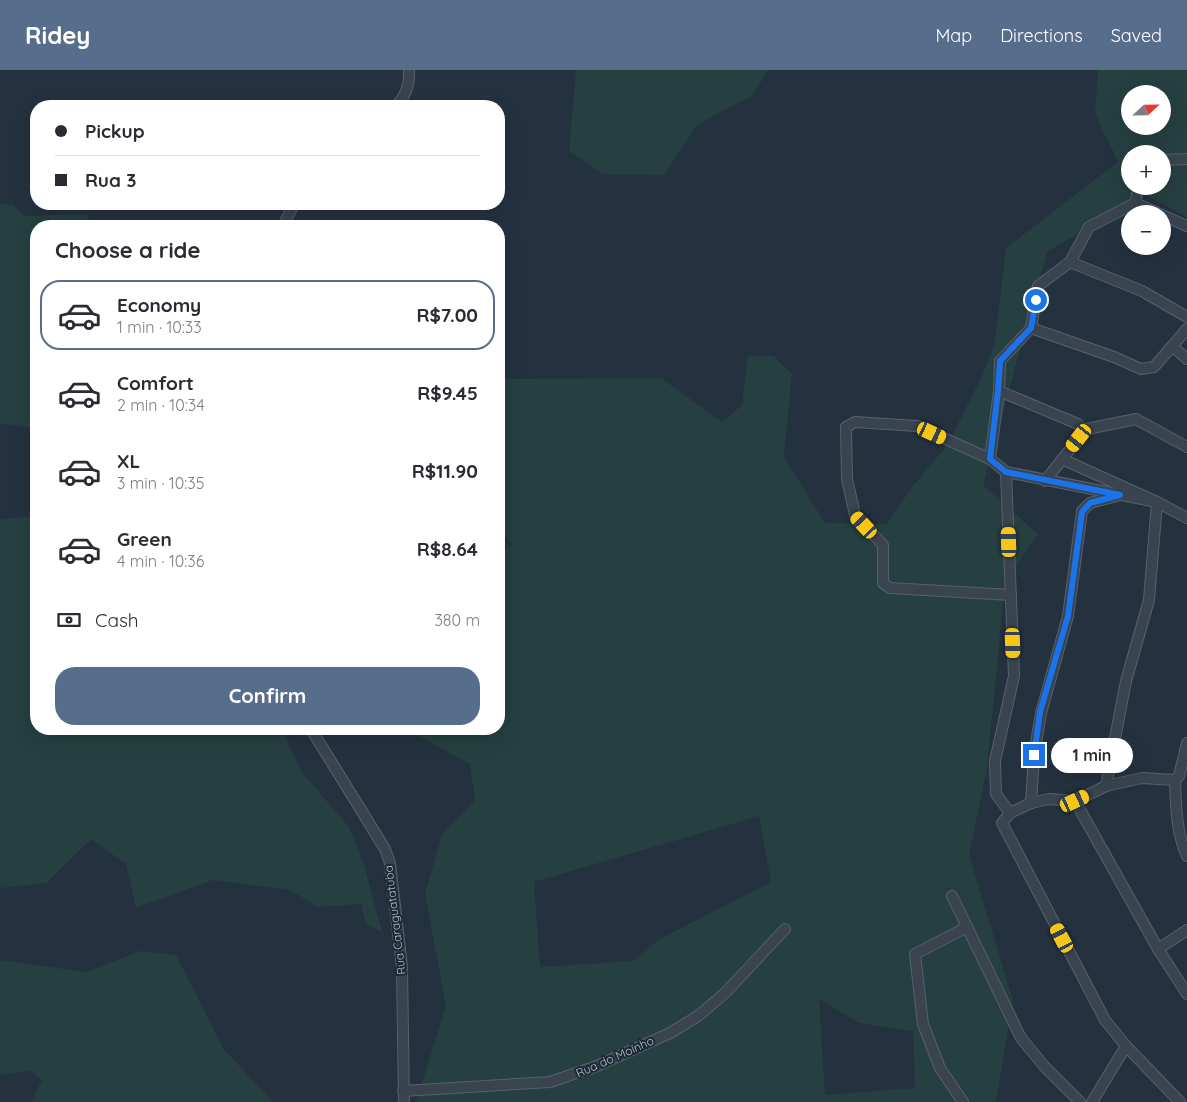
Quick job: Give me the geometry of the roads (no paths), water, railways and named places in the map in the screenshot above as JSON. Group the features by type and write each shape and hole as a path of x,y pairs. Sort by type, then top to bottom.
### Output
{"street":[{"path":"400,100 409,84 409,70"},
{"path":"1171,160 1187,159"},
{"path":"990,459 1000,361 1031,328 1038,286 1070,262 1089,227 1135,203 1137,195"},
{"path":"1135,203 1140,205"},
{"path":"1171,218 1187,226"},
{"path":"1070,262 1142,292 1187,317"},
{"path":"1031,328 1114,357 1141,369 1154,367 1187,329"},
{"path":"1173,347 1187,360"},
{"path":"998,391 1078,424 1082,430"},
{"path":"1045,481 1082,430 1136,419 1187,446"},
{"path":"1011,595 890,588 883,583 882,545 855,515 847,479 846,427 855,422 917,426 990,459 1006,472 1157,502"},
{"path":"1062,459 1157,502 1187,518"},
{"path":"1006,472 1014,676 995,761 996,794 1010,813"},
{"path":"1030,803 1040,712 1068,616 1082,512 1090,503 1120,495"},
{"path":"1106,786 1126,681 1149,600 1157,502"},
{"name":"Rua Caraguatatuba","path":"315,735 385,849 390,863 402,967 404,1102"},
{"path":"1187,743 1179,776 1175,780 1177,819 1182,844 1187,856"},
{"path":"1175,780 1142,778 1106,786 1075,801 1049,799 1030,803 1010,813 1002,823 1105,1020 1126,1046 1180,1102"},
{"path":"1075,801 1158,949 1187,994"},
{"path":"952,896 1021,1038 1044,1066 1080,1102"},
{"path":"963,1102 940,1068 923,1024 915,954 967,927"},
{"name":"Rua do Moínho","path":"404,1091 550,1082 597,1066 670,1033 698,1016 725,993 785,929"},
{"path":"1158,949 1187,930"},
{"path":"1092,1102 1126,1046"}]}
